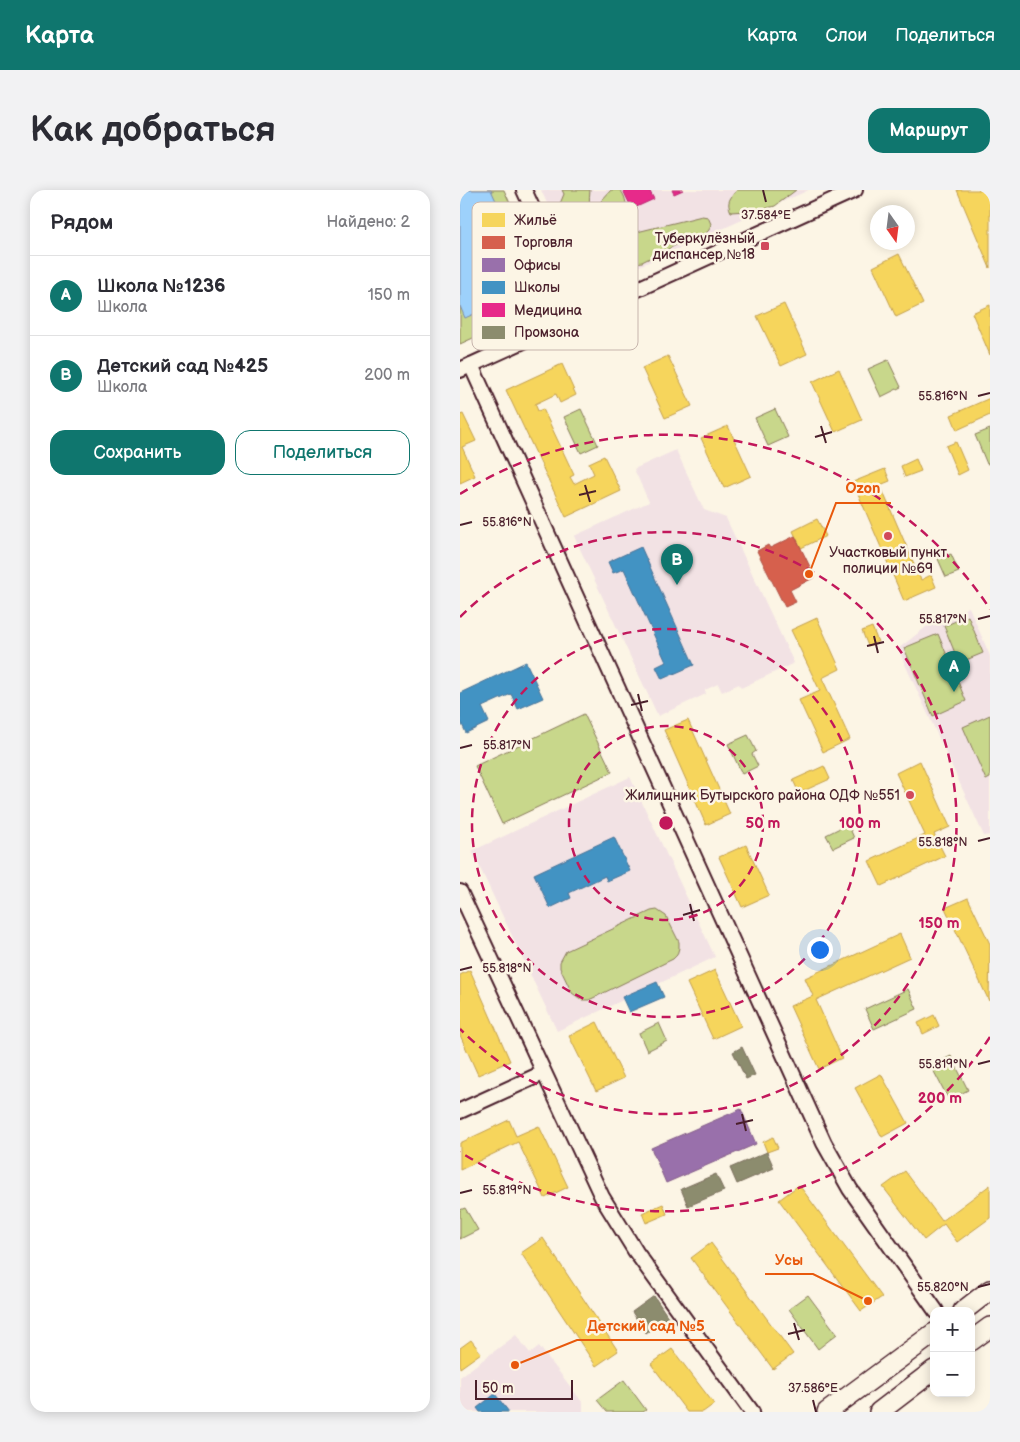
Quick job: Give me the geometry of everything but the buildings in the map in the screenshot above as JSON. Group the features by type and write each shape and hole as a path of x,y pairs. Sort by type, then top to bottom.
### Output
{"street":[{"path":"524,190 530,202"},
{"path":"638,288 855,190"},
{"path":"504,350 465,368 750,977 824,1143 850,1189 933,1307"},
{"path":"460,892 602,1197 636,1252 752,1412"},
{"path":"460,1111 543,1073"},
{"path":"968,1307 990,1290"},
{"path":"975,1338 990,1327"},
{"path":"827,1412 930,1335"},
{"path":"879,1412 930,1373"}],"shaded area":[{"path":"541,190 809,190 638,267 638,202 546,202"},
{"path":"676,450 704,510 726,518 794,663 741,688 739,684 722,692 718,684 705,690 706,694 658,716 574,536 649,502 634,469"},
{"path":"969,607 990,656 990,835 984,836 898,649 926,627"},
{"path":"630,777 715,957 658,984 656,982 623,997 623,1000 557,1031 472,851"},
{"path":"516,1335 530,1353 539,1346 583,1403 583,1412 460,1412 460,1377"}],"green space":[{"path":"460,190 504,190 509,202 472,202 472,339 460,344"},
{"path":"562,190 590,190 589,202 561,202 564,194"},
{"path":"611,190 619,190 626,202 601,202"},
{"path":"737,190 796,190 775,206 761,210 731,212 730,200"},
{"path":"702,216 708,217 711,224 709,230 704,235 684,241 638,263 638,232"},
{"path":"888,360 901,387 881,397 868,369"},
{"path":"581,409 598,445 581,453 564,417"},
{"path":"775,409 788,437 768,446 755,418"},
{"path":"990,429 990,463 987,464 975,435"},
{"path":"951,554 959,572 946,577 938,559"},
{"path":"968,616 983,653 959,663 944,626"},
{"path":"938,634 966,701 933,716 904,648"},
{"path":"584,714 612,772 502,824 475,766"},
{"path":"990,715 990,778 986,780 963,727"},
{"path":"748,735 756,751 752,754 758,766 742,774 728,744"},
{"path":"848,824 854,838 833,848 826,835"},
{"path":"657,910 666,916 679,942 677,955 673,959 589,1000 582,1000 572,993 560,968 560,962 566,951 651,911"},
{"path":"908,989 917,1009 874,1029 865,1009"},
{"path":"659,1023 667,1041 647,1051 639,1033"},
{"path":"951,1056 968,1090 949,1100 931,1066"},
{"path":"465,1208 478,1230 460,1239 460,1210"},
{"path":"808,1295 837,1334 818,1349 789,1309"},
{"path":"624,1380 646,1410 643,1412 607,1412 597,1400"}],"water":[{"path":"460,190 491,190 496,202 472,202 472,315 465,318 460,306"}],"place":[{"name":"Туберкулёзный диспансер №18","path":"765,246"},
{"name":"Участковый пункт полиции №69","path":"888,536"},
{"name":"Ozon","path":"809,574"},
{"name":"Детский сад №425","path":"677,585"},
{"name":"Школа №1236","path":"954,692"},
{"name":"Жилищник Бутырского района ОДФ №551","path":"910,795"},
{"name":"Усы","path":"868,1301"},
{"name":"Детский сад №5","path":"515,1365"}]}
